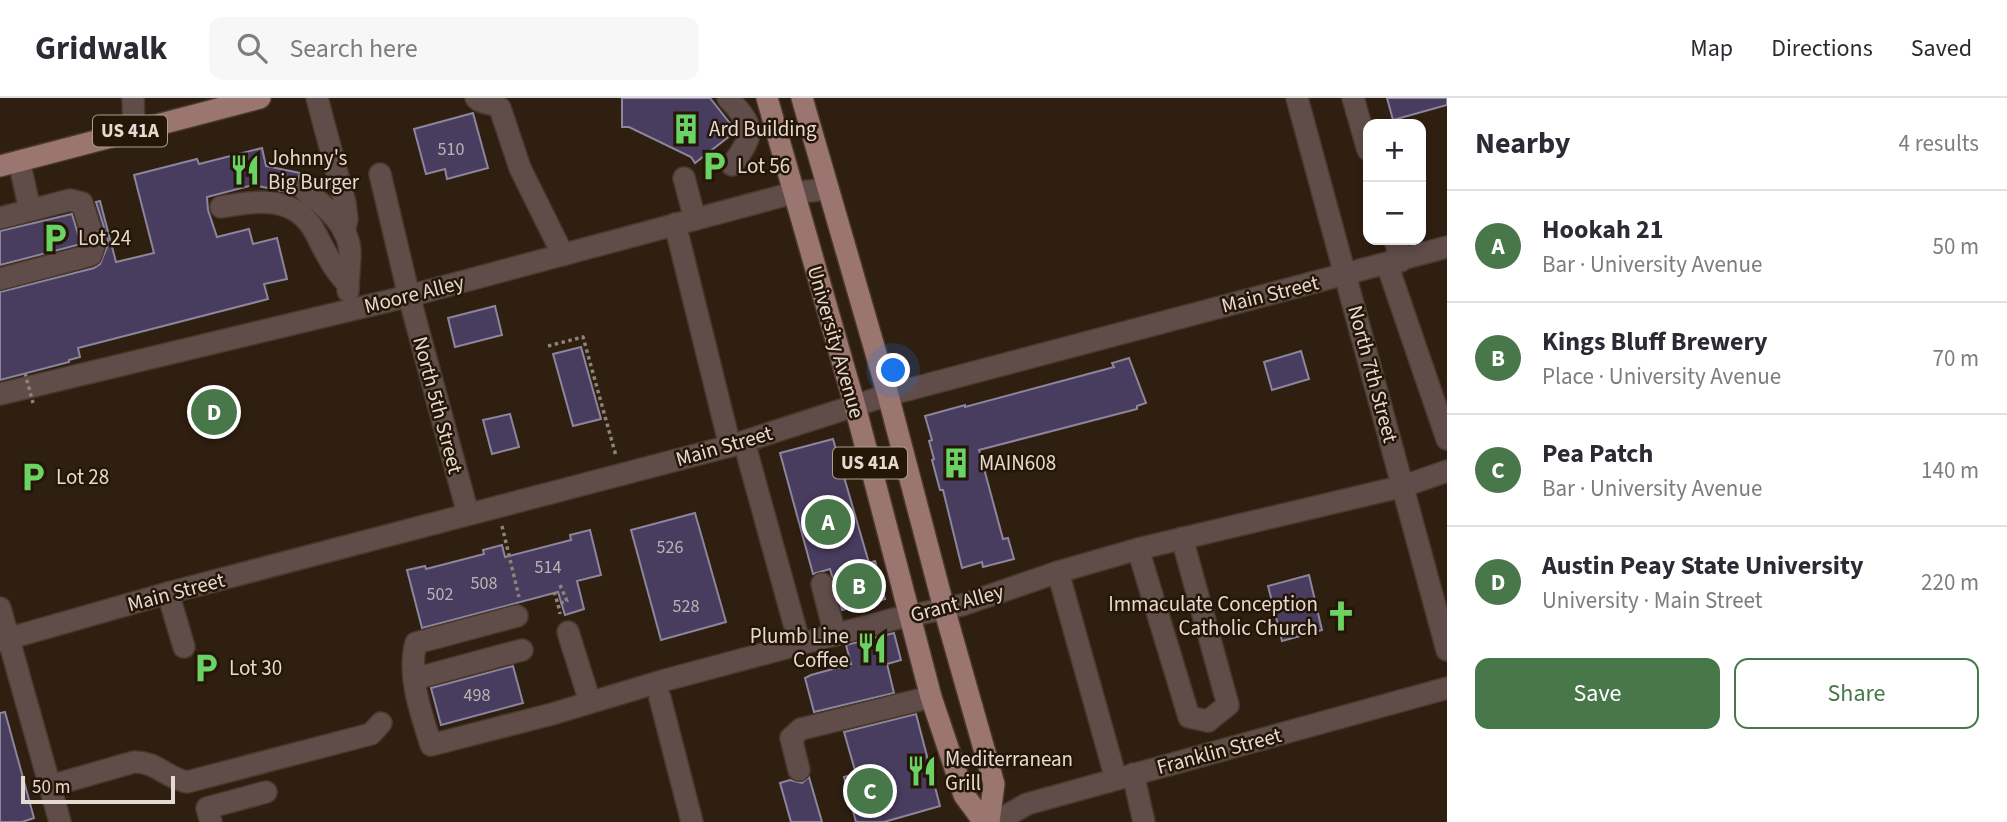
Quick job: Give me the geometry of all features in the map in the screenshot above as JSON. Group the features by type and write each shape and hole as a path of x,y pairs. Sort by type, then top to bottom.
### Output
{"main road":[{"name":"US 41A","path":"10,163 260,98"},
{"name":"University Avenue","path":"767,98 855,406 932,696 964,795 986,822"},
{"name":"University Avenue","path":"802,98 888,395 994,784 986,822"}],"street":[{"path":"133,98 134,130"},
{"path":"317,98 345,203 347,219 344,232"},
{"path":"476,98 500,108 520,168 564,255"},
{"path":"728,98 743,115 749,131 748,143 732,165"},
{"name":"North 7th Street","path":"1297,98 1447,650"},
{"path":"1353,98 1363,133"},
{"path":"10,163 30,210"},
{"name":"North 5th Street","path":"380,174 409,296 468,514"},
{"path":"684,178 685,221 737,444 800,645"},
{"name":"Moore Alley","path":"0,394 409,296 793,193 827,189"},
{"path":"305,191 323,206 344,232 350,252 348,311"},
{"path":"0,218 70,200 82,202 94,243 91,255 0,279"},
{"path":"221,207 258,201 278,202 293,209 305,218 316,232 336,272 348,285"},
{"path":"1395,245 1394,262 1447,439"},
{"name":"Main Street","path":"5,640 168,593 737,444 888,395 1447,247"},
{"name":"Grant Alley","path":"414,679 431,745 835,635 962,605 1058,572 1138,549 1404,486 1447,471"},
{"path":"1182,538 1228,705 1208,721"},
{"path":"1138,549 1189,717 1208,721"},
{"path":"1058,572 1125,777 1144,822"},
{"path":"822,583 835,635"},
{"path":"168,593 184,647"},
{"path":"0,608 5,640 60,822"},
{"path":"517,616 416,643 412,663 414,679 522,650"},
{"path":"564,623 590,702"},
{"name":"Franklin Street","path":"996,822 1027,804 1447,688"},
{"path":"799,770 791,738 802,729 932,696"},
{"path":"660,698 692,822"},
{"path":"1208,721 1216,751"},
{"path":"50,786 134,762 145,762 187,782 371,734 381,723"},
{"path":"211,822 207,808 266,792"}],"path":[{"path":"548,346 583,337 617,458"},
{"path":"25,373 33,402"},
{"path":"501,524 520,602 517,616"},
{"path":"558,604 567,601 560,584"},
{"path":"554,592 564,623"}],"building":[{"name":"Ard Building","path":"622,98 710,98 736,131 695,163 691,157 629,127 622,127"},
{"path":"1387,98 1447,98 1447,105 1393,119"},
{"path":"473,113 488,168 447,179 445,169 426,174 414,129"},
{"path":"262,148 266,166 300,173 292,193 253,185 207,197 208,210 217,237 249,229 253,244 277,238 287,279 264,284 268,299 78,348 80,357 69,362 0,380 0,292 94,268 100,264 108,240 96,202 100,201 116,262 154,253 134,175 197,159 199,164"},
{"path":"72,214 81,244 0,265 0,231"},
{"path":"495,306 502,335 455,347 448,318"},
{"path":"581,347 601,419 573,426 553,354"},
{"path":"1301,351 1309,379 1272,390 1264,362"},
{"name":"MAIN608","path":"1129,358 1146,403 1137,406 1137,409 979,450 1003,539 1008,538 1014,559 983,567 982,562 962,568 943,490 940,490 932,460 934,459 929,441 932,440 925,416 1114,367 1112,363"},
{"path":"510,414 519,447 492,454 483,420"},
{"path":"833,439 869,563 875,561 885,599 842,610 830,569 813,574 780,453"},
{"path":"695,513 726,622 661,640 631,530"},
{"path":"590,530 601,575 577,581 584,609 565,615 558,592 422,628 407,570 425,566 426,569 484,554 483,550 502,545 505,557 571,540 570,535"},
{"path":"1309,575 1322,630 1282,641 1268,586"},
{"path":"894,633 901,660 887,664 894,693 814,712 805,678 851,664 846,645"},
{"path":"513,666 523,703 441,725 431,688"},
{"path":"5,712 34,818 22,822 0,822 0,713"},
{"path":"916,714 940,806 884,822 856,822 844,777 856,774 844,732"},
{"path":"809,777 822,822 791,822 780,783 790,780 802,783"}],"place":[{"name":"Ard Building","path":"686,129"},
{"name":"Lot 56","path":"714,166"},
{"name":"Johnny's Big Burger","path":"245,170"},
{"name":"Lot 24","path":"55,238"},
{"name":"Austin Peay State University","path":"214,412"},
{"name":"MAIN608","path":"956,463"},
{"name":"Lot 28","path":"33,477"},
{"name":"Hookah 21","path":"828,522"},
{"name":"Kings Bluff Brewery","path":"859,586"},
{"name":"Immaculate Conception Catholic Church","path":"1341,616"},
{"name":"Plumb Line Coffee","path":"872,648"},
{"name":"Lot 30","path":"206,668"},
{"name":"Mediterranean Grill","path":"922,771"},
{"name":"Pea Patch","path":"870,791"}]}
